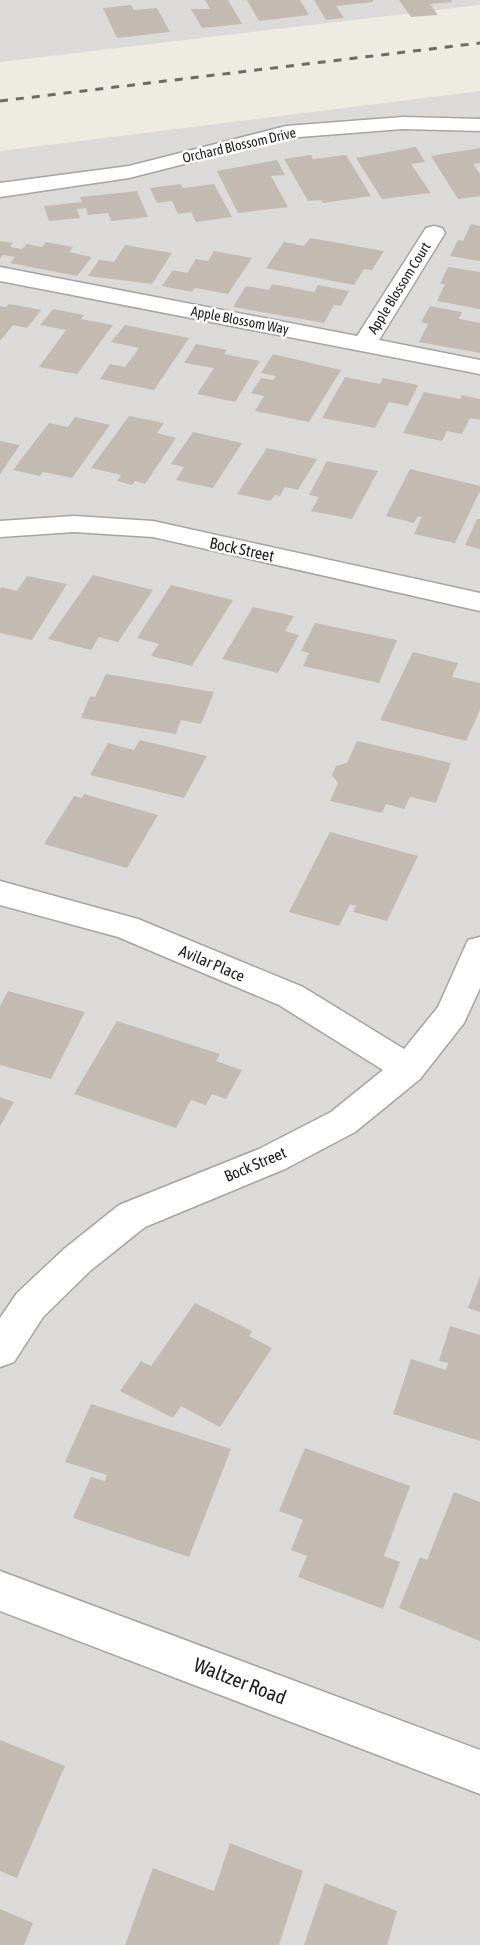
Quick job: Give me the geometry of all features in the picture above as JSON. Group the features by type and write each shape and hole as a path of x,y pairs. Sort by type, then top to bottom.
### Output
{"street":[{"name":"Orchard Blossom Drive","path":"0,190 129,172 286,132 403,123 480,125"},
{"name":"Apple Blossom Court","path":"365,343 434,233"},
{"name":"Apple Blossom Way","path":"0,274 480,367"},
{"name":"Bock Street","path":"0,530 74,524 153,529 480,602"},
{"name":"Avilar Place","path":"0,893 127,927 291,996 408,1069"},
{"name":"Bock Street","path":"0,1350 30,1305 77,1260 132,1216 272,1159 343,1122 408,1069 452,1014 480,949"},
{"name":"Waltzer Road","path":"0,1591 480,1772"}],"shaded area":[{"path":"0,0 480,0 480,5 0,62"},
{"path":"480,91 480,1945 0,1945 0,151"}],"building":[{"path":"205,0 228,0 242,24 202,28 191,9 210,9"},
{"path":"247,0 300,0 309,15 259,21"},
{"path":"314,0 373,0 373,2 336,6 344,18 326,20"},
{"path":"399,0 451,0 452,2 430,4 438,15 411,17"},
{"path":"131,5 134,10 157,8 170,32 117,38 103,8"},
{"path":"416,147 425,162 411,164 431,193 382,199 356,158"},
{"path":"480,148 480,163 473,164 480,174 480,196 458,199 431,156"},
{"path":"311,155 313,159 346,155 371,196 323,203 321,200 308,201 284,159"},
{"path":"277,160 285,175 271,176 288,207 238,213 217,171"},
{"path":"180,184 183,188 214,184 232,217 196,222 191,212 178,214 172,201 157,203 150,188"},
{"path":"137,191 148,217 111,221 108,213 88,215 86,208 77,209 80,218 49,221 44,206 82,202 80,197"},
{"path":"471,224 480,226 480,261 450,256 458,240 463,241"},
{"path":"310,238 384,251 372,270 364,269 354,285 266,268 284,242 304,246"},
{"path":"0,241 13,243 10,247 22,249 27,244 42,247 46,242 73,247 69,252 92,257 77,276 10,263 15,257 3,255 0,259"},
{"path":"125,245 172,253 152,284 88,276 99,260 114,262"},
{"path":"214,251 252,258 228,294 195,288 192,292 162,286 173,270 187,273 196,259 208,261"},
{"path":"448,267 480,272 480,309 437,301 445,284 440,284"},
{"path":"272,284 314,292 318,285 349,291 341,306 334,305 324,323 233,307 246,286 269,290"},
{"path":"9,304 41,310 27,328 13,325 0,341 0,306 6,307"},
{"path":"430,306 462,312 459,319 480,323 480,353 419,342 428,324 421,322"},
{"path":"53,309 84,315 81,319 113,325 77,374 39,367 66,330 40,325"},
{"path":"125,325 189,338 154,390 100,379 110,364 125,367 139,348 111,342"},
{"path":"196,344 227,350 224,354 260,361 235,402 197,394 214,368 184,363"},
{"path":"273,354 341,370 309,422 255,411 264,396 251,393 261,378 273,380 276,376 261,373"},
{"path":"345,377 380,384 383,378 418,385 408,406 389,402 375,428 322,418"},
{"path":"424,392 460,399 462,395 480,399 480,420 470,418 462,434 447,431 442,441 403,433"},
{"path":"129,416 164,423 157,433 176,438 145,484 135,481 132,485 117,481 121,475 91,468"},
{"path":"75,417 110,425 72,478 43,472 40,476 13,470 49,423 68,427"},
{"path":"193,432 242,443 213,488 176,480 184,467 171,464"},
{"path":"0,441 20,445 0,474"},
{"path":"267,448 317,459 298,490 285,487 280,496 275,495 270,501 237,494"},
{"path":"327,461 378,471 352,519 311,511 319,497 309,495"},
{"path":"410,469 480,486 480,491 455,543 414,534 422,517 418,516 414,523 386,516"},
{"path":"477,519 480,519 480,549 465,545"},
{"path":"93,575 153,590 118,642 99,637 91,650 48,639"},
{"path":"27,576 67,584 32,640 0,633 0,589 1,587 17,591"},
{"path":"171,585 233,600 192,666 151,656 159,644 137,638"},
{"path":"253,607 294,616 285,631 299,635 278,673 222,659"},
{"path":"315,623 397,640 379,683 303,666 309,653 301,651"},
{"path":"413,652 458,663 452,677 480,683 480,710 466,741 380,720"},
{"path":"106,674 214,692 201,724 181,720 176,734 81,718 90,696 95,697"},
{"path":"140,740 207,756 184,798 90,775 108,743 134,750"},
{"path":"357,741 451,763 436,803 410,797 404,809 386,804 382,813 330,801 338,783 332,775 336,766 347,763"},
{"path":"84,794 158,815 127,868 44,844 74,796 82,798"},
{"path":"330,832 418,856 387,921 353,912 356,906 350,904 339,926 289,912"},
{"path":"8,991 85,1012 51,1079 0,1065 0,1006"},
{"path":"117,1021 220,1054 216,1061 242,1070 226,1099 212,1094 206,1105 191,1100 176,1128 74,1094"},
{"path":"0,1097 14,1102 0,1126"},
{"path":"480,1276 480,1312 468,1308"},
{"path":"195,1303 252,1331 249,1336 272,1348 220,1427 181,1406 173,1418 120,1391 141,1361 151,1366"},
{"path":"450,1326 480,1335 480,1441 393,1414 411,1359 446,1370 448,1363 439,1361"},
{"path":"91,1404 231,1449 189,1557 73,1518 91,1477 105,1481 107,1475 65,1462"},
{"path":"305,1448 410,1486 384,1556 400,1562 383,1609 298,1577 307,1556 291,1550 303,1520 279,1511"},
{"path":"454,1492 480,1502 480,1641 399,1608 420,1557 427,1560"},
{"path":"0,1740 65,1766 17,1878 0,1871"},
{"path":"230,1843 303,1871 279,1945 125,1945 153,1868 214,1891"},
{"path":"325,1883 397,1911 387,1945 304,1945"},
{"path":"0,1909 33,1923 24,1945 0,1945"}],"railway":[{"path":"0,101 480,43"}]}
